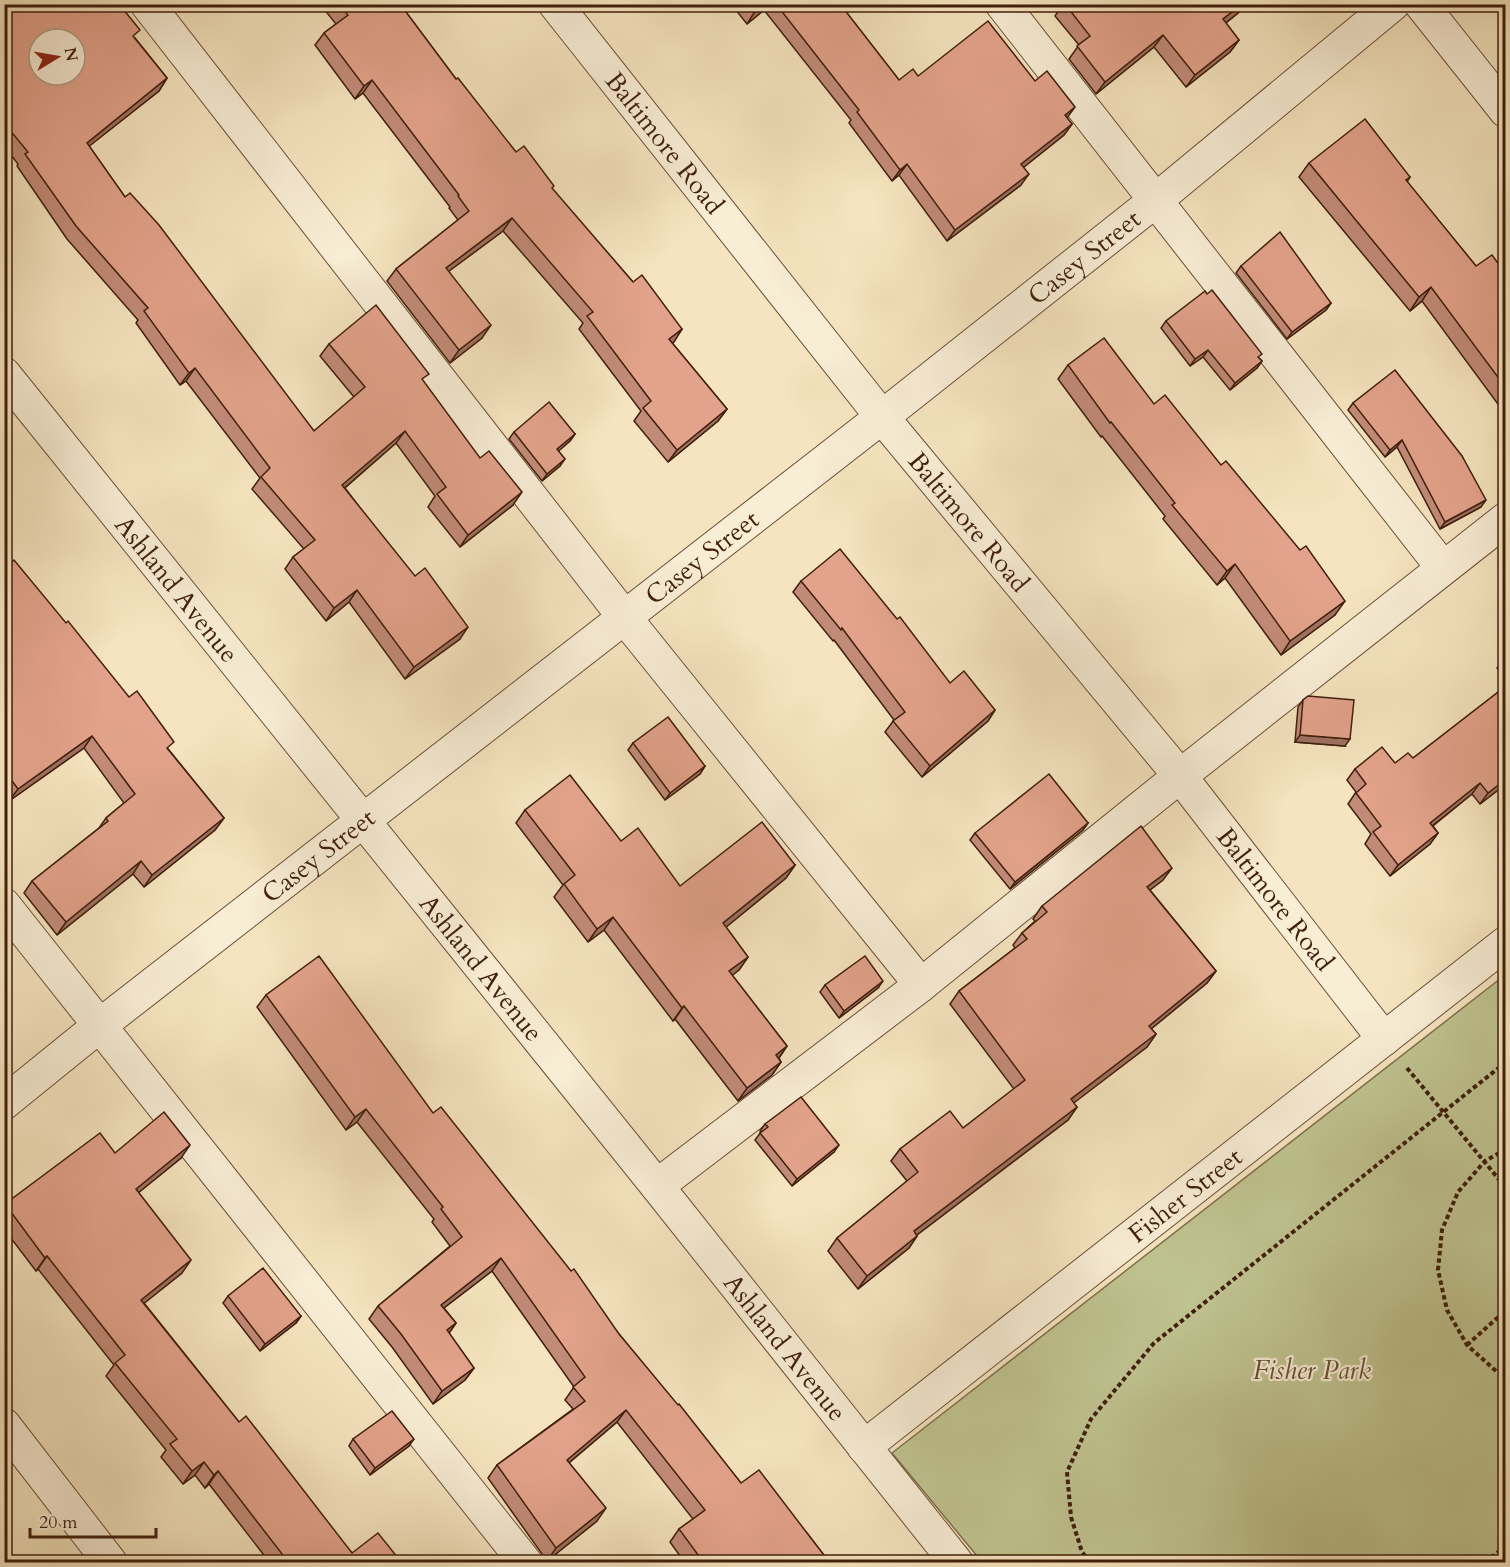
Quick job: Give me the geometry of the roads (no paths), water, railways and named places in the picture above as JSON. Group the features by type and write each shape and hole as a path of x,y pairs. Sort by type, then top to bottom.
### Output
{"street":[{"path":"147,4 626,618 921,985"},
{"name":"Baltimore Road","path":"555,4 882,417 1180,776 1384,1039"},
{"path":"1002,4 1443,568"},
{"name":"Casey Street","path":"4,1103 99,1026 882,417 1156,200 1393,4"},
{"path":"1421,4 1506,111"},
{"name":"Ashland Avenue","path":"4,374 657,1186 956,1563"},
{"path":"657,1186 921,985 1180,776 1506,519"},
{"path":"4,905 525,1563"},
{"name":"Fisher Street","path":"864,1447 1506,943"},
{"path":"4,1425 110,1563"}],"park label":[{"name":"Fisher Park","path":"1312,1370"}]}
